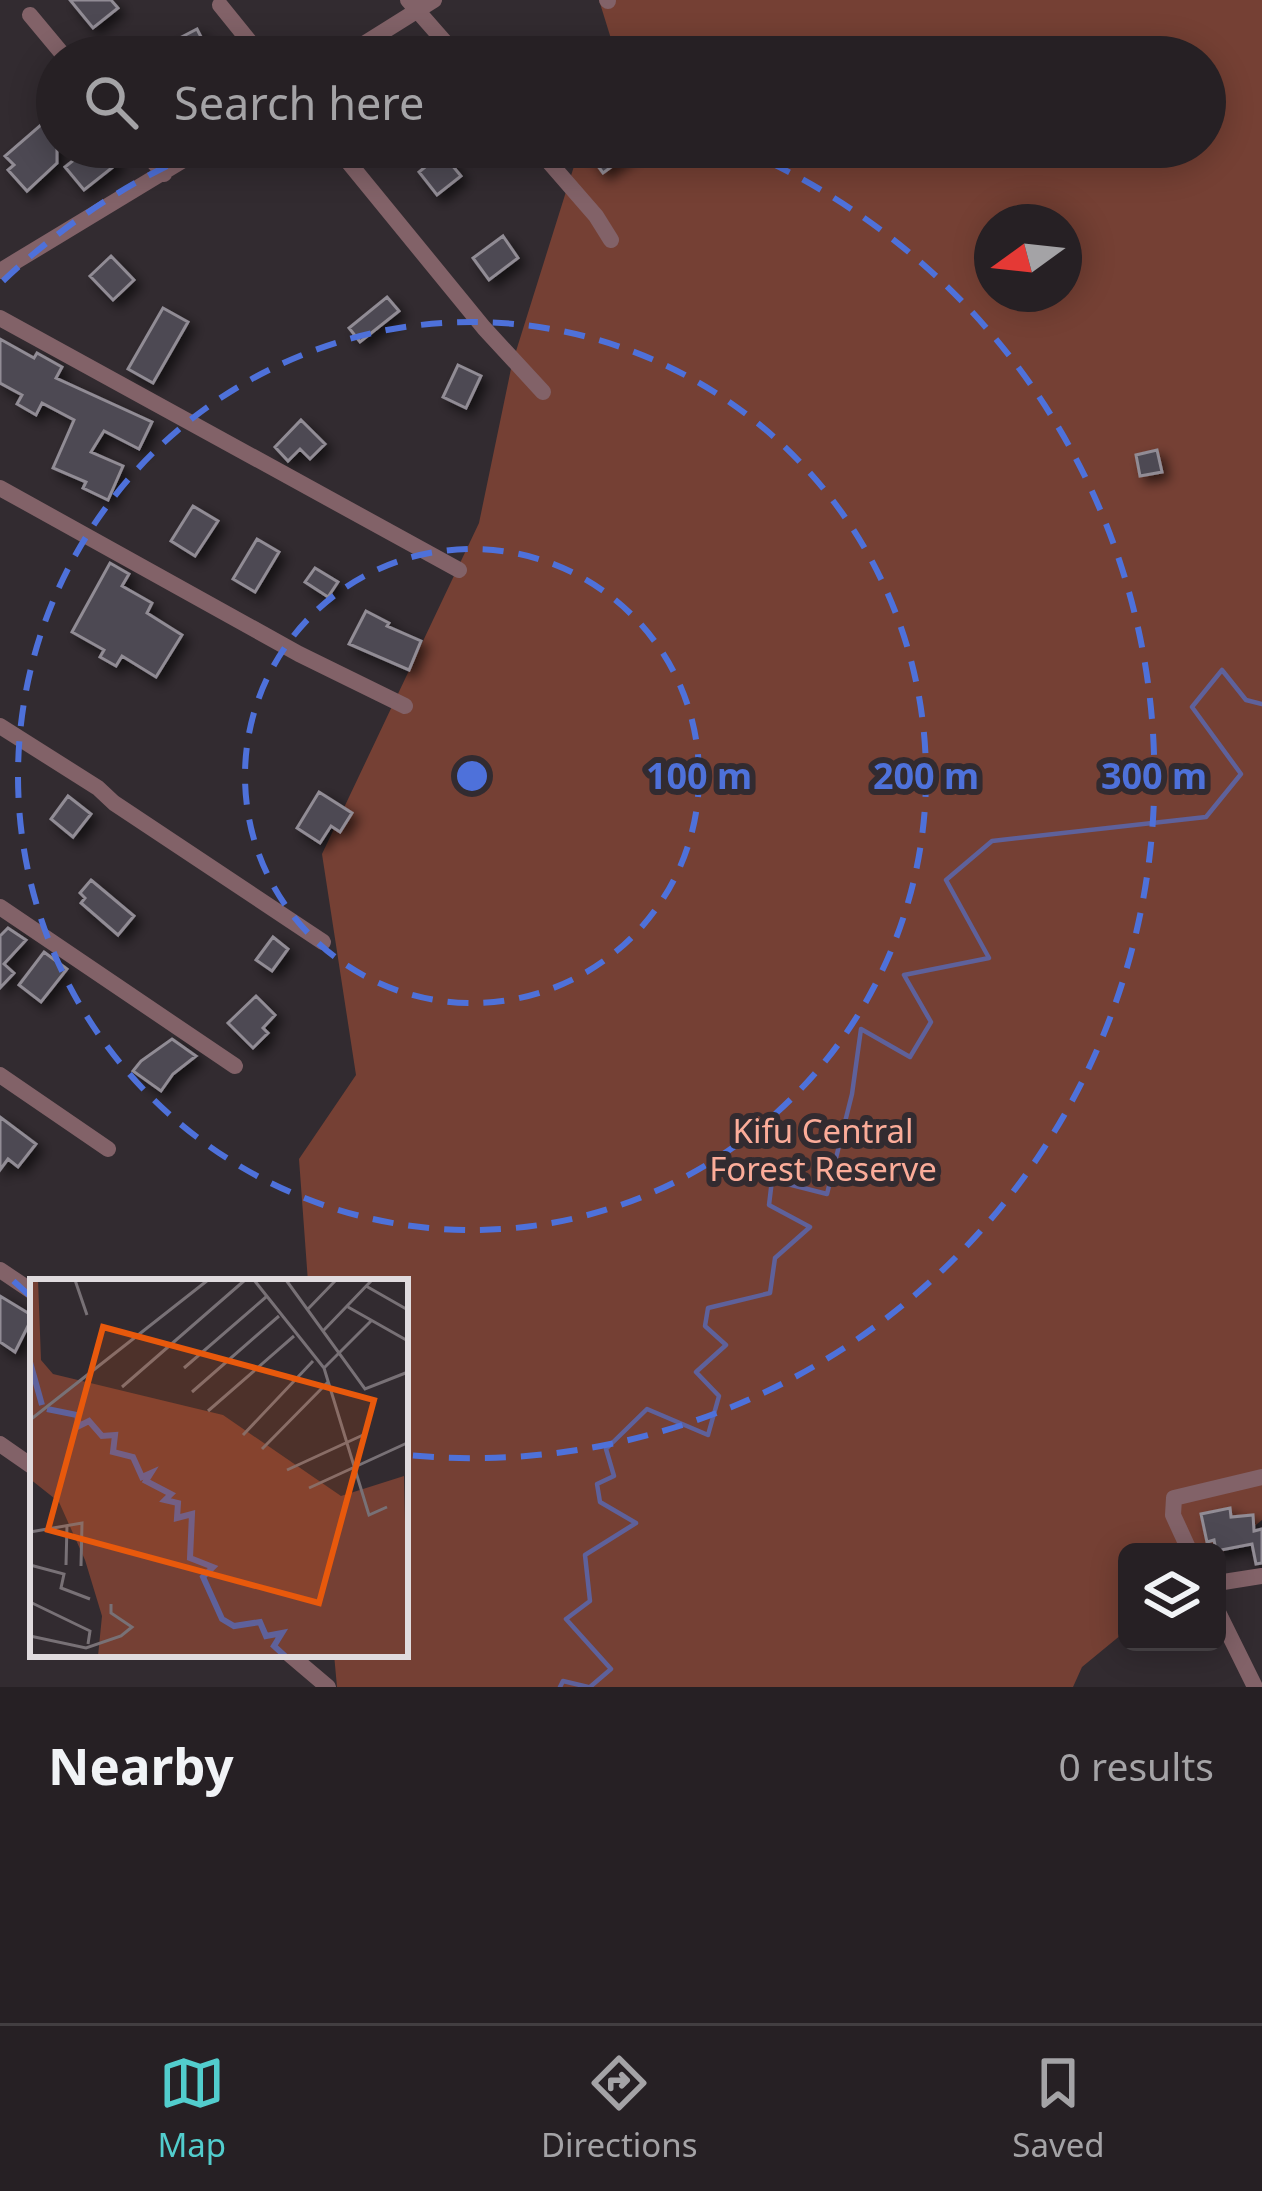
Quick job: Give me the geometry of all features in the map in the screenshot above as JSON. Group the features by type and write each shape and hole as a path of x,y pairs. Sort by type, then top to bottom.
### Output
{"street":[{"path":"371,36 413,5 434,0"},
{"path":"220,5 245,36"},
{"path":"413,5 440,36"},
{"path":"30,15 48,36"},
{"path":"159,168 164,174"},
{"path":"0,271 173,168"},
{"path":"352,168 543,392"},
{"path":"554,168 611,240"},
{"path":"0,318 460,570"},
{"path":"0,488 299,654 405,706"},
{"path":"0,727 323,942"},
{"path":"0,907 235,1066"},
{"path":"0,1075 108,1149"},
{"path":"0,1270 30,1290"},
{"path":"0,1444 30,1465"},
{"path":"1186,1543 1173,1515 1174,1498 1262,1478"},
{"path":"1226,1582 1262,1576"},
{"path":"1226,1628 1255,1687"},
{"path":"293,1657 328,1687"}],"green space":[{"name":"Kifu Central Forest Reserve","path":"599,0 1262,0 1262,1520 1226,1550 1226,1543 1118,1543 1118,1637 1082,1667 1073,1687 337,1687 334,1657 408,1657 408,1279 308,1279 299,1159 356,1075 322,854 479,523 512,364 573,168 1226,168 1226,36 610,36"}],"building":[{"path":"70,0 111,0 118,8 93,28"},
{"path":"36,129 36,168 52,168 27,191 8,170 14,165 5,156"},
{"path":"66,168 112,168 84,190"},
{"path":"454,168 461,176 437,195 419,172"},
{"path":"503,236 518,258 489,280 473,258"},
{"path":"111,256 134,280 113,300 90,276"},
{"path":"387,297 399,311 360,342 349,328"},
{"path":"163,308 188,322 153,383 128,369"},
{"path":"0,339 62,367 56,378 152,422 139,449 104,431 91,452 123,466 108,500 83,488 86,482 53,468 74,420 42,403 36,415 17,404 22,395 0,383"},
{"path":"458,365 481,376 466,408 443,397"},
{"path":"301,420 325,444 310,459 300,449 288,461 275,447"},
{"path":"1157,450 1162,472 1140,476 1136,455"},
{"path":"193,506 218,521 195,556 171,541"},
{"path":"257,539 279,552 255,592 233,579"},
{"path":"110,563 129,574 122,586 152,603 147,613 182,635 156,677 122,656 116,666 100,657 104,650 72,632"},
{"path":"315,568 338,582 328,597 305,582"},
{"path":"366,611 421,641 409,670 349,644"},
{"path":"319,792 352,813 340,832 331,826 320,843 297,828"},
{"path":"68,796 91,814 73,837 51,819"},
{"path":"91,880 134,916 118,935 81,903 85,898 80,893"},
{"path":"8,928 26,940 4,964 14,973 0,988 0,936"},
{"path":"273,937 288,949 272,971 256,960"},
{"path":"44,952 67,969 41,1002 19,985"},
{"path":"256,996 275,1015 263,1028 268,1033 253,1048 228,1023"},
{"path":"172,1039 196,1056 161,1091 133,1071"},
{"path":"0,1117 36,1144 18,1167 8,1159 0,1170"},
{"path":"0,1296 30,1314 30,1322 15,1352 0,1342"},
{"path":"1230,1508 1231,1517 1253,1515 1254,1531 1262,1529 1262,1563 1256,1564 1252,1544 1226,1549 1226,1543 1207,1542 1201,1514"}],"waterway":[{"path":"590,1687 611,1669 566,1619 590,1601 585,1555 636,1523 600,1502 597,1484 614,1476 606,1449 647,1409 708,1435 719,1396 696,1372 726,1345 705,1326 708,1308 770,1293 775,1258 810,1227 769,1205 772,1180 827,1194 852,1094 861,1029 910,1057 931,1022 904,975 989,958 946,880 992,841 1206,817 1241,774 1192,707 1222,670 1246,700 1262,704"},
{"path":"560,1687 563,1681 588,1687"}]}
